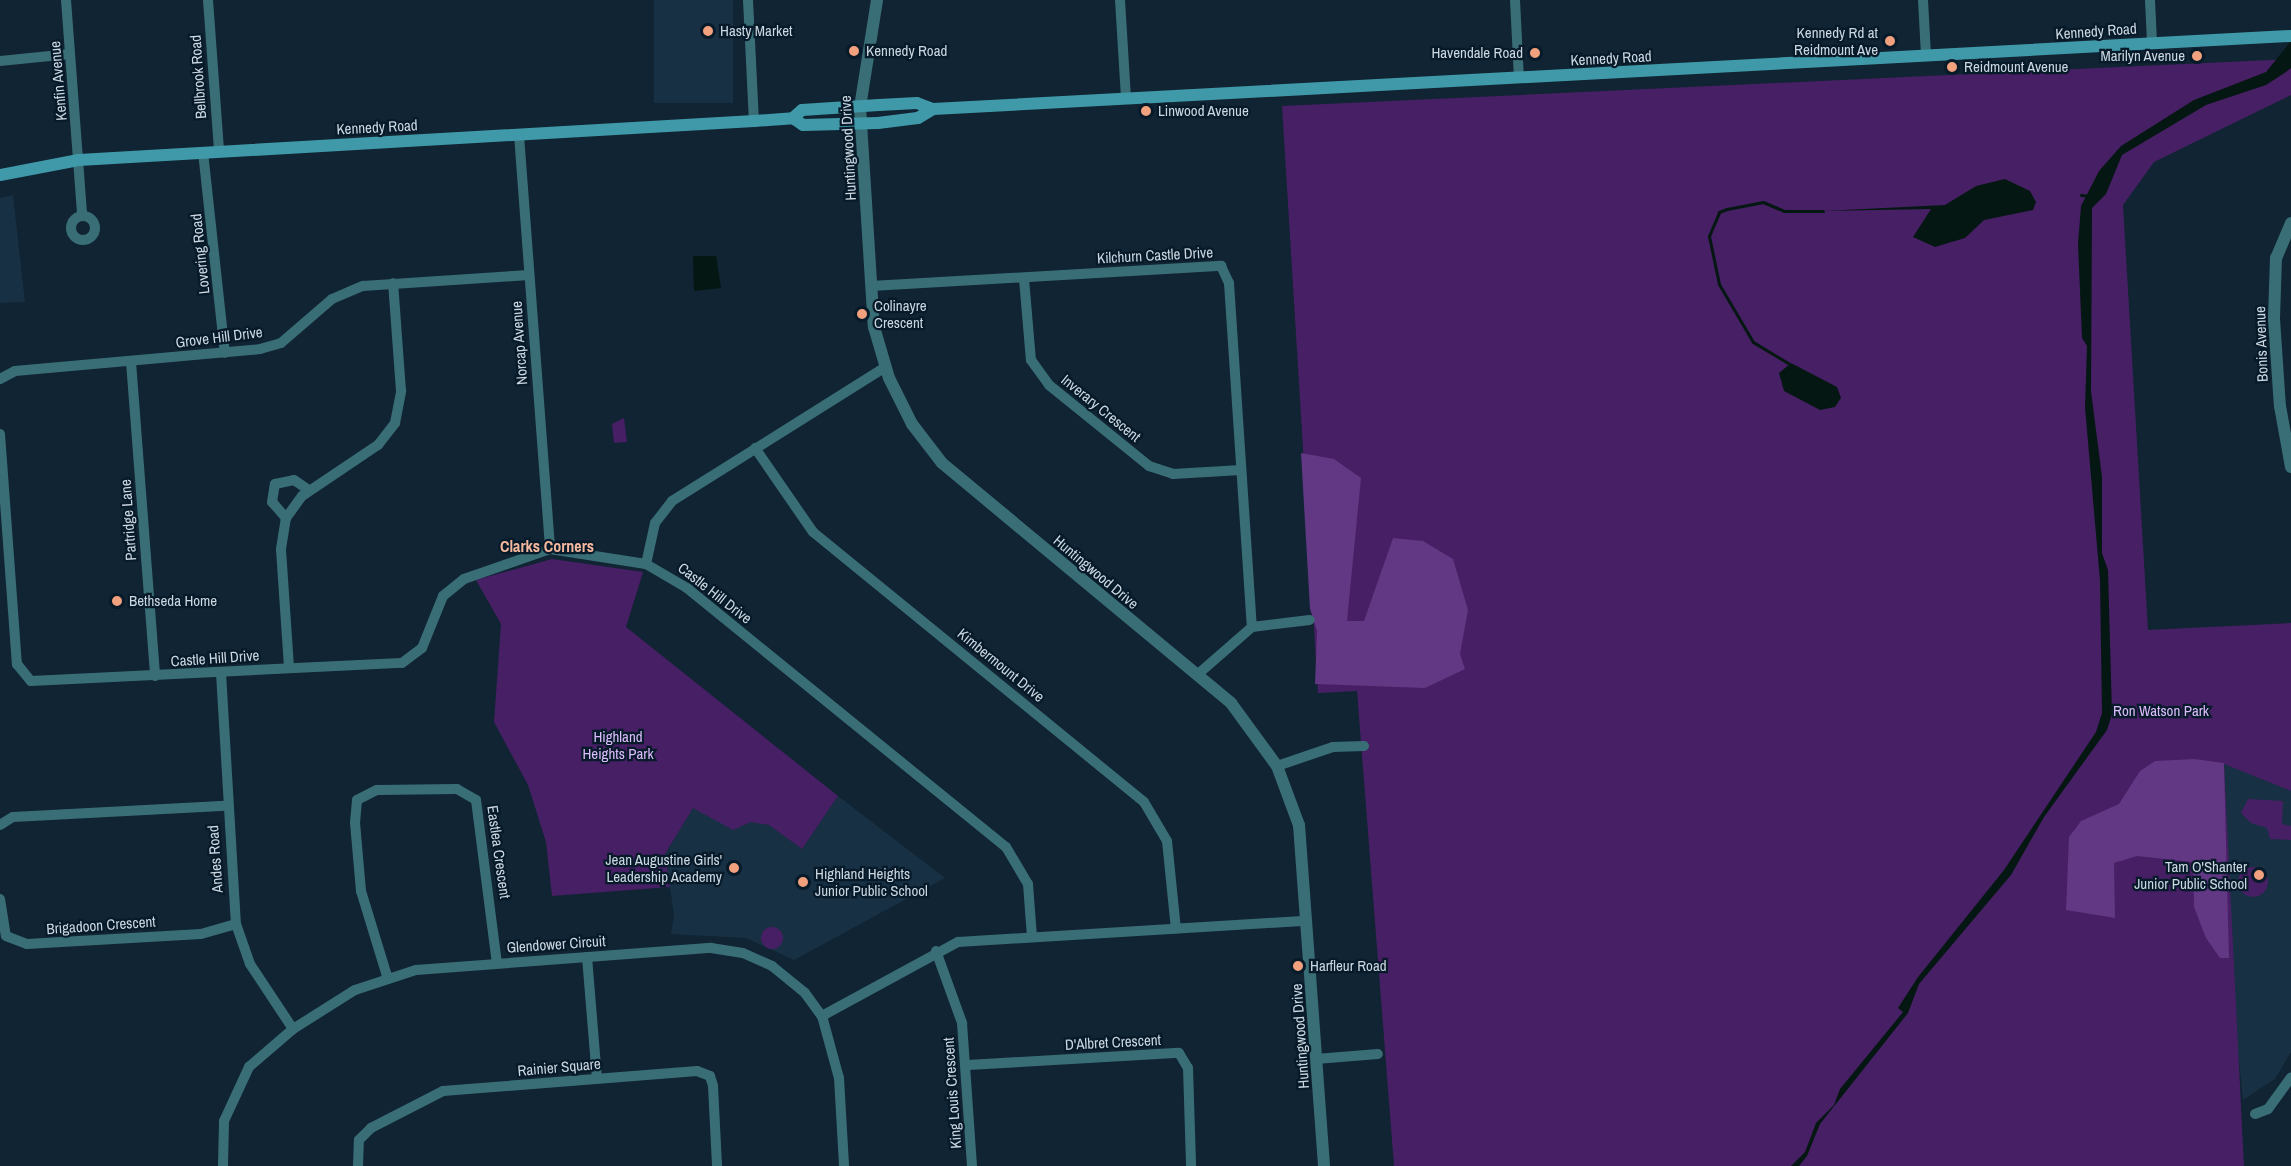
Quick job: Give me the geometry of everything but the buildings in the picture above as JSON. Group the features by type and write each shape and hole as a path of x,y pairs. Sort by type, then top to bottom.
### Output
{"main road":[{"name":"Kennedy Road","path":"0,175 79,160 753,121 793,118 802,110 917,103 933,109 2291,36"},
{"name":"Kennedy Road","path":"793,118 803,125 860,123 918,118 933,109"}],"street":[{"name":"Kenfin Avenue","path":"66,0 82,215"},
{"name":"Bellbrook Road","path":"208,0 219,151"},
{"path":"748,0 753,121"},
{"name":"Huntingwood Drive","path":"877,0 860,107 860,123 871,286 886,368 912,424 942,463 1231,703 1277,766 1299,825 1324,1166"},
{"path":"1120,0 1126,97"},
{"path":"1515,0 1519,78"},
{"path":"1923,0 1926,56"},
{"path":"2150,0 2152,43"},
{"path":"0,61 70,54"},
{"name":"Norcap Avenue","path":"519,135 550,549"},
{"name":"Lovering Road","path":"203,152 225,353"},
{"name":"Bonis Avenue","path":"2291,223 2276,258 2274,319 2277,387 2291,467"},
{"name":"Kilchurn Castle Drive","path":"871,286 1221,266 1229,283 1252,627"},
{"name":"Grove Hill Drive","path":"1,378 225,353 282,343 332,299 363,286 529,275"},
{"name":"Inverary Crescent","path":"1024,279 1031,360 1049,385 1149,466 1173,474 1241,470"},
{"path":"289,667 281,549 286,518 309,490 378,445 399,413 393,284"},
{"name":"Partridge Lane","path":"130,362 154,676"},
{"path":"646,564 656,524 666,507 755,448 886,368"},
{"path":"0,434 12,583 0,584"},
{"name":"Kimbermount Drive","path":"755,448 813,532 1144,802 1167,841 1176,928"},
{"path":"286,518 272,502 275,484 294,480 309,490"},
{"name":"Castle Hill Drive","path":"12,583 17,664 25,677 40,683 411,660 422,648 434,608 453,586 550,549 646,564 687,588 1006,847 1028,884 1032,937"},
{"path":"1197,675 1252,627 1310,621"},
{"name":"Andes Road","path":"221,673 226,806 236,924 250,964 293,1029"},
{"path":"1277,766 1334,747 1364,746"},
{"name":"Eastlea Crescent","path":"387,976 361,891 355,823 357,800 377,790 457,789 476,800 496,963"},
{"path":"0,825 13,817 226,806"},
{"name":"Brigadoon Crescent","path":"0,898 6,936 27,944 201,934 236,924"},
{"path":"822,1016 936,951 970,940 1306,921"},
{"name":"Glendower Circuit","path":"223,1166 221,1138 237,1087 261,1052 293,1029 387,976 496,963 686,948 736,951 781,972 822,1016 839,1078 844,1166"},
{"name":"King Louis Crescent","path":"936,951 962,1023 968,1065 972,1166"},
{"path":"587,957 597,1079"},
{"name":"D'Albret Crescent","path":"968,1065 1179,1053 1188,1068 1191,1166"},
{"path":"1316,1059 1378,1054"},
{"name":"Rainier Square","path":"358,1166 359,1140 371,1128 443,1091 697,1071 710,1076 717,1166"},
{"path":"2255,1114 2268,1109 2291,1077"}],"shaded area":[{"path":"654,0 733,0 733,103 654,103"},
{"path":"2291,41 2291,68 2286,72 2266,85 2206,105 2122,155 2106,194 2092,208 2091,391 2102,477 2102,553 2108,570 2112,714 2107,730 2044,817 2011,875 1919,984 1908,1013 1820,1124 1807,1156 1799,1166 1791,1166 1805,1152 1816,1123 1834,1105 1840,1089 1903,1012 1898,1008 1918,977 2004,870 2096,732 2102,713 2100,581 2085,407 2087,346 2082,338 2078,244 2081,206 2099,171 2121,146 2194,100 2266,72"},
{"path":"2005,179 2030,191 2036,202 2033,210 1984,220 1965,238 1935,247 1913,237 1931,209 1823,211 1945,205 1976,186"},
{"path":"13,195 25,302 0,303 0,198"},
{"path":"693,256 716,256 721,288 694,291"},
{"path":"1791,363 1837,387 1841,398 1835,407 1820,410 1784,391 1779,373"},
{"path":"1301,453 1334,459 1361,478 1347,621 1364,621 1393,538 1423,541 1453,559 1468,610 1460,654 1465,669 1425,688 1315,684 1317,631 1310,609"},
{"path":"2194,759 2224,763 2229,958 2220,958 2206,938 2194,907 2193,862 2137,856 2114,863 2115,918 2066,910 2069,837 2081,821 2119,804 2140,771 2155,761"},
{"name":"Tam O'Shanter Junior Public School","path":"2224,763 2291,791 2291,1052 2275,1079 2243,1100 2229,958"},
{"name":"Highland Heights Junior Public School","path":"838,796 945,878 794,960 746,938 671,934 674,915 665,854 693,808 750,808 802,849"}],"green space":[{"name":"Ron Watson Park","path":"2291,59 2291,95 2154,162 2123,205 2148,630 2291,623 2291,791 2224,764 2244,1166 1394,1166 1357,691 1318,693 1282,106"},
{"path":"624,418 627,442 614,443 612,424"},
{"name":"Highland Heights Park","path":"552,559 643,572 626,627 838,796 802,849 769,825 751,822 733,830 693,808 665,854 670,887 552,896 546,842 528,785 494,722 501,624 476,580"},
{"path":"2248,799 2283,801 2282,824 2291,826 2291,840 2270,839 2267,828 2251,823 2241,813"},
{"path":"2253,867 2264,871 2268,882 2264,893 2253,897 2242,893 2238,882 2242,871"},
{"path":"772,927 780,930 783,938 780,946 772,949 764,946 761,938 764,930"}],"waterway":[{"path":"2081,195 2090,196"},
{"path":"1788,363 1753,342 1719,284 1709,236 1719,212 1727,209 1763,202 1784,211 1823,211"}],"place":[{"name":"Hasty Market","path":"708,31"},
{"name":"Kennedy Rd at Reidmount Ave","path":"1890,41"},
{"name":"Kennedy Road","path":"854,51"},
{"name":"Havendale Road","path":"1535,53"},
{"name":"Marilyn Avenue","path":"2197,56"},
{"name":"Reidmount Avenue","path":"1952,67"},
{"name":"Linwood Avenue","path":"1146,111"},
{"name":"Colinayre Crescent","path":"862,314"},
{"name":"Bethseda Home","path":"117,601"},
{"name":"Jean Augustine Girls' Leadership Academy","path":"734,868"},
{"name":"Tam O'Shanter Junior Public School","path":"2259,875"},
{"name":"Highland Heights Junior Public School","path":"803,882"},
{"name":"Harfleur Road","path":"1298,966"}],"district":[{"name":"Clarks Corners","path":"547,546"}]}
